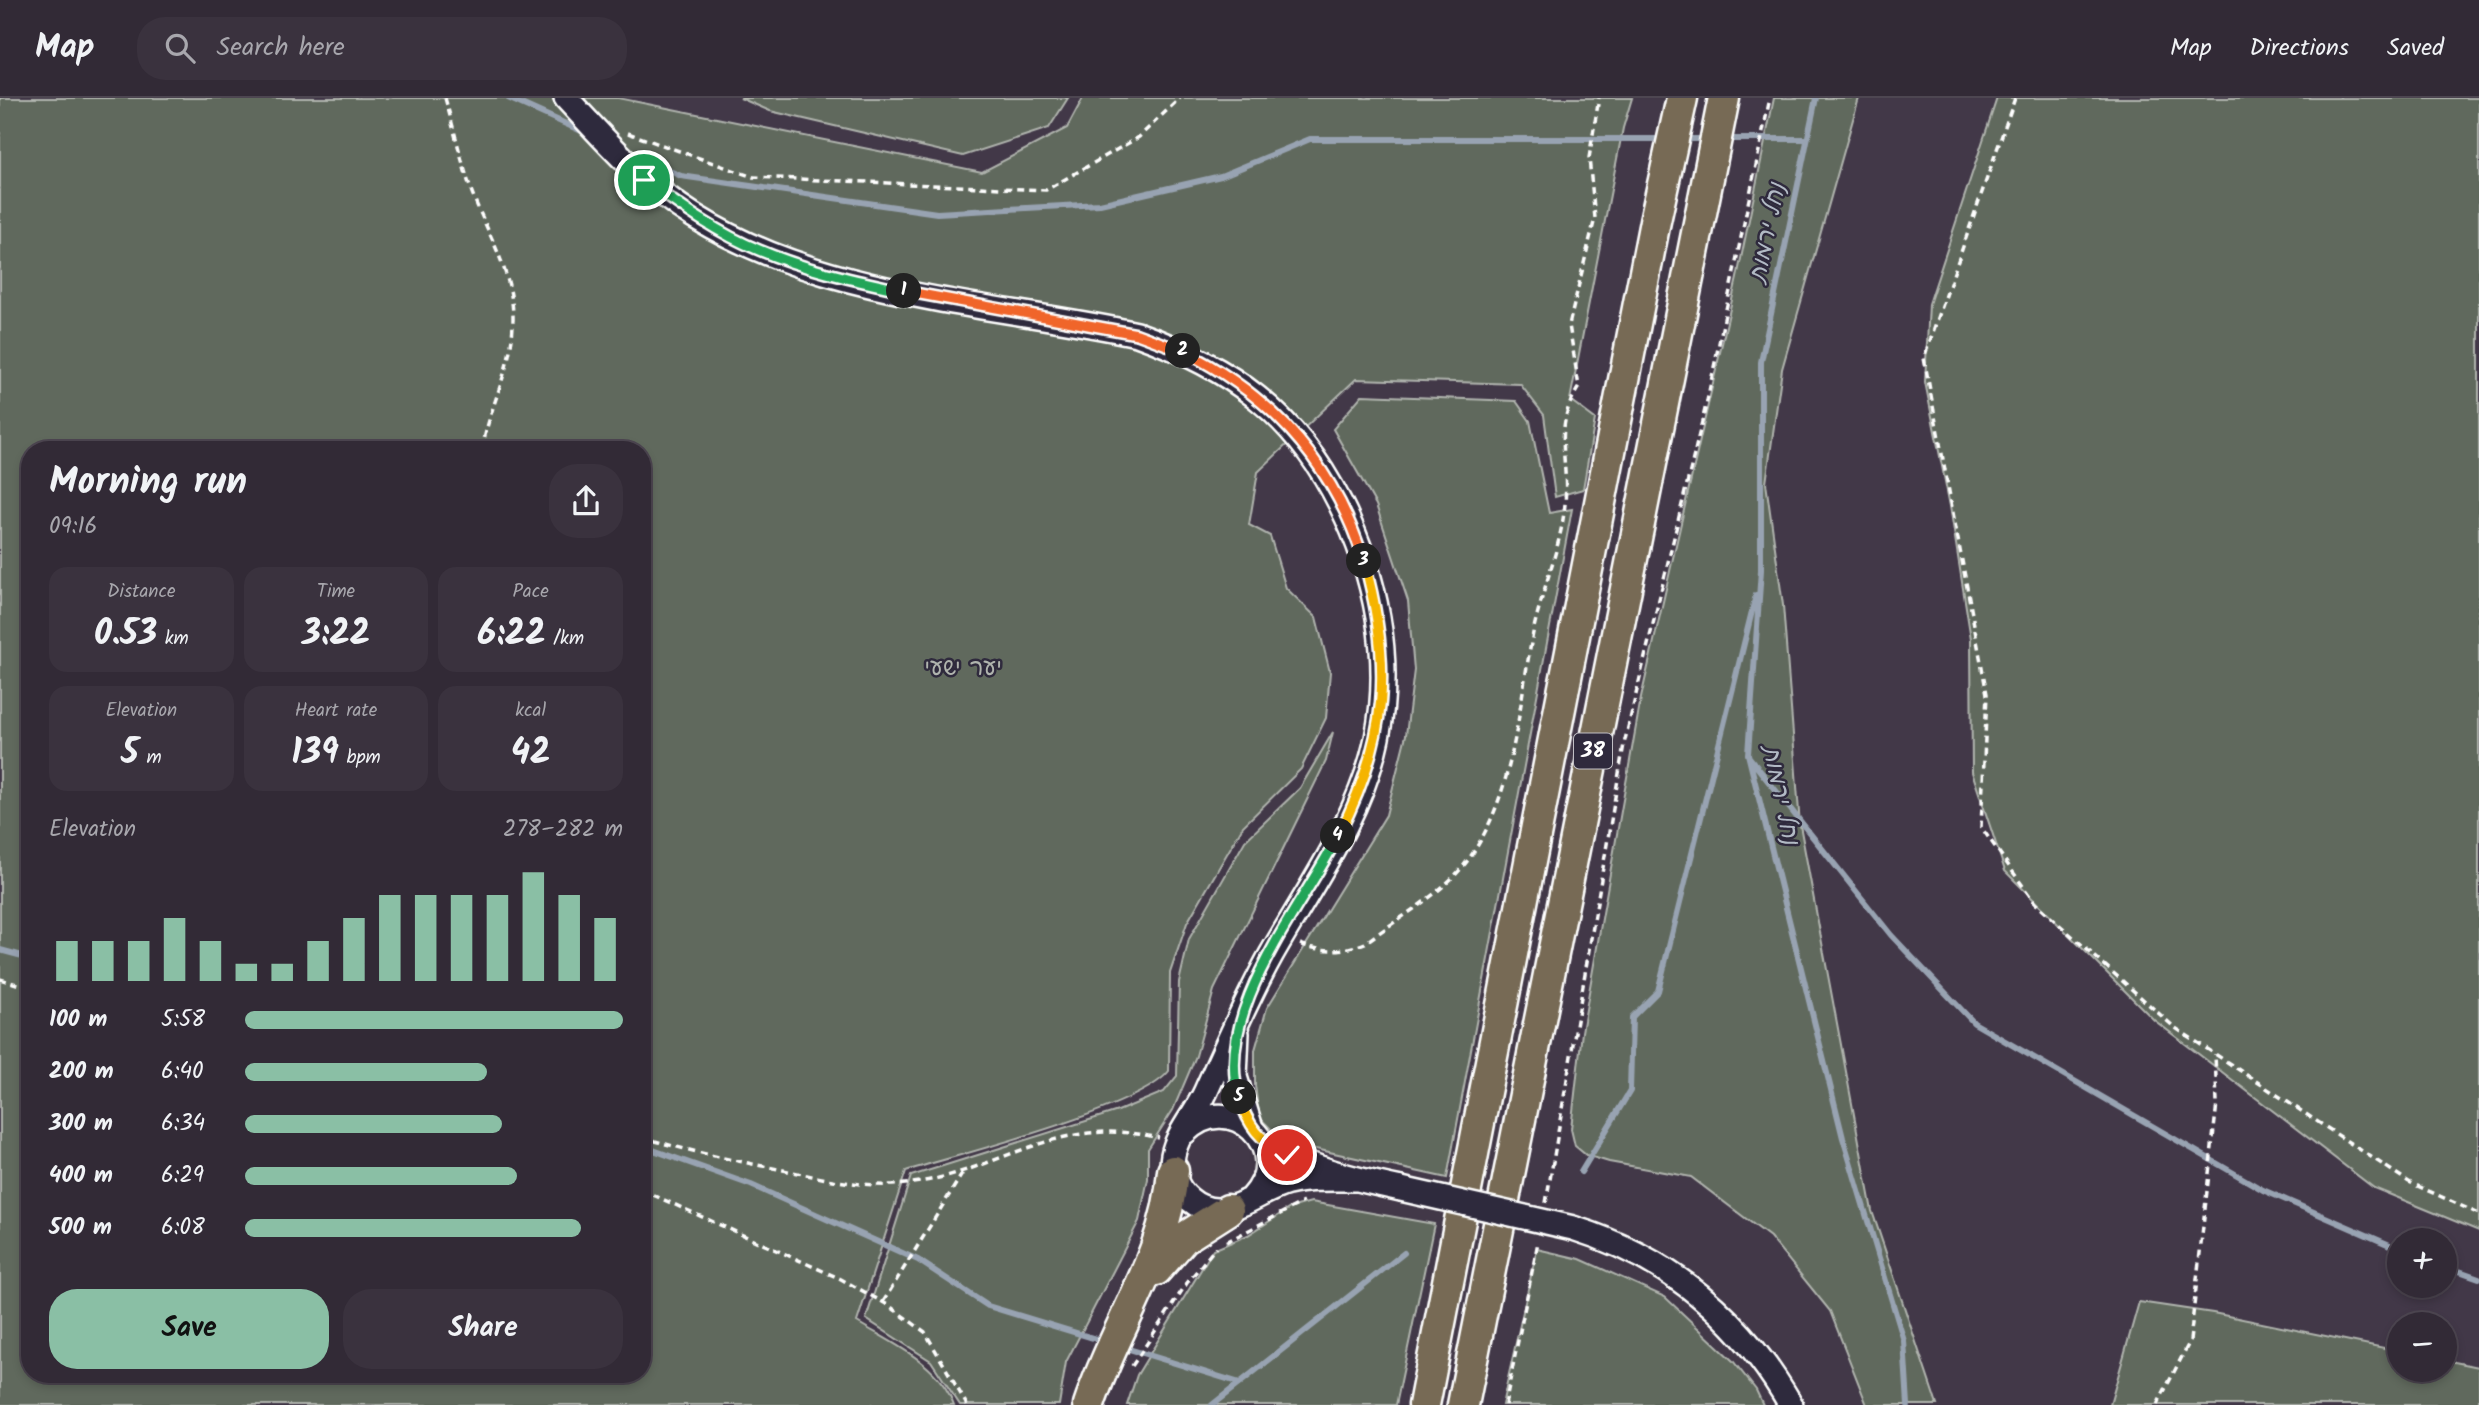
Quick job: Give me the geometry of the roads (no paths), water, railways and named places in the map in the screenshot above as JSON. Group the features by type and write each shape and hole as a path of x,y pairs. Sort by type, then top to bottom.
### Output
{"highway":[{"name":"38","path":"1424,1405 1655,221 1682,98"},
{"name":"38","path":"1463,1405 1724,98"},
{"path":"1089,1405 1099,1375 1139,1293 1166,1223 1178,1150"},
{"path":"1139,1293 1184,1238 1240,1204"}],"street":[{"path":"566,98 644,180 694,216 757,250 826,274 1111,328 1178,349 1221,370 1252,393 1307,448 1332,486 1363,557 1378,619 1383,691 1377,738 1362,791 1281,937 1178,1150 1181,1191 1192,1202 1212,1210 1240,1204 1293,1182 1354,1179"},
{"path":"1240,1204 1262,1185 1267,1168 1235,1077 1234,1048 1243,1013"},
{"path":"1178,1150 1197,1122 1213,1117 1230,1117 1287,1155 1354,1179 1573,1228 1636,1252 1699,1291 1753,1346 1791,1405"}],"waterway":[{"path":"508,98 586,133"},
{"name":"נחל ירמות","path":"1816,98 1761,362 1761,570 1748,754 1843,1138 1904,1341 1908,1405"},
{"path":"631,154 681,176 937,213 1100,204 1221,176 1310,139 1666,139"},
{"path":"1680,139 1708,139"},
{"path":"1726,139 1807,139"},
{"path":"1581,1172 1630,1091 1632,1017 1658,991 1756,595"},
{"path":"1749,757 1891,935 1974,1023 2263,1190 2387,1244"},
{"path":"0,950 21,956"},
{"path":"651,1149 751,1185 918,1260 988,1306 1106,1342"},
{"path":"1212,1405 1404,1253"},
{"path":"2457,1270 2479,1278"},
{"path":"1119,1346 1240,1383"}],"park label":[{"name":"יער ישעי","path":"963,669"}]}
